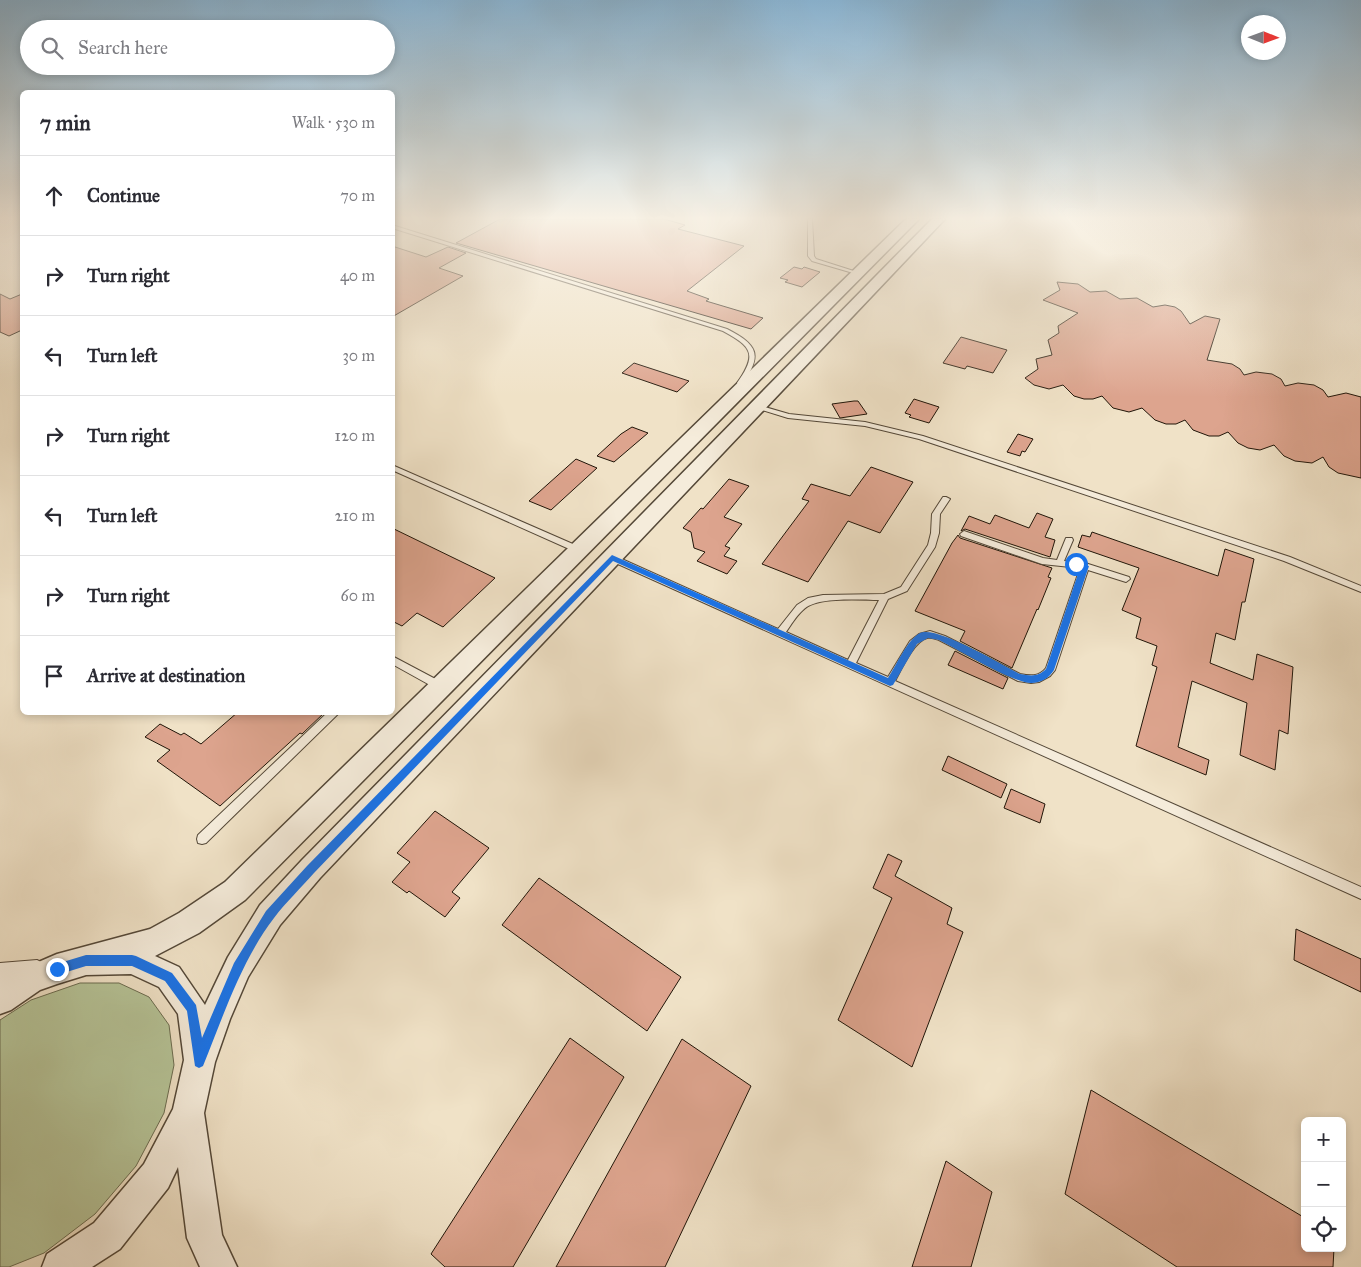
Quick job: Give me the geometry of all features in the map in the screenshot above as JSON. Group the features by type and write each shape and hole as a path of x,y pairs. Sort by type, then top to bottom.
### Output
{"street":[{"path":"0,999 30,980 57,969 125,952 160,939 199,918 234,891 854,278"},
{"path":"60,1267 107,1236 156,1176 188,1114 199,1062 216,1015 238,967 270,915 311,869 881,278"},
{"path":"86,961 132,960 168,977 192,1009 199,1062"},
{"path":"0,975 57,969"},
{"path":"188,1114 205,1238 220,1267"}],"lane":[{"path":"559,278 725,330 741,338 750,346 754,355 752,365 718,412"},
{"path":"758,407 788,416 865,424 921,437 1287,559 1361,590"},
{"path":"395,468 578,550"},
{"path":"780,633 800,607 811,600 822,598 885,597 899,592 908,584 932,546 936,514 946,499"},
{"path":"964,534 1042,561 1085,566 1126,580"},
{"path":"1059,564 1069,540"},
{"path":"612,558 1361,894"},
{"path":"890,682 914,642 928,634 942,638 1018,677 1032,680 1043,677 1050,670 1085,566"},
{"path":"850,664 885,597"},
{"path":"395,661 441,686"},
{"path":"202,839 332,715"}],"green space":[{"path":"80,983 119,983 149,997 169,1025 174,1065 164,1113 136,1166 95,1214 44,1253 9,1267 0,1267 0,1020 31,1000"}],"building":[{"path":"395,278 459,278 395,315"},
{"path":"576,278 703,278 687,291 709,299 706,301 763,318 751,329"},
{"path":"781,278 813,278 802,287 785,282 788,280"},
{"path":"1057,282 1078,284 1090,292 1106,291 1120,299 1137,298 1153,307 1165,305 1175,307 1181,311 1190,324 1205,316 1220,319 1207,360 1232,364 1240,369 1244,375 1256,372 1272,374 1281,379 1285,386 1298,383 1314,385 1323,390 1328,397 1346,393 1361,397 1361,478 1338,473 1329,467 1323,457 1312,463 1295,461 1284,456 1274,445 1260,450 1248,448 1238,443 1228,432 1219,436 1209,436 1193,430 1185,420 1176,424 1166,424 1155,420 1142,408 1129,412 1113,408 1102,396 1084,399 1074,396 1063,385 1049,389 1034,385 1025,378 1038,369 1036,359 1052,355 1048,340 1059,333 1058,326 1078,313 1043,300 1060,290"},
{"path":"0,294 10,299 20,295 20,331 9,336 0,332"},
{"path":"961,337 1007,350 993,373 967,366 965,369 943,363"},
{"path":"634,363 689,381 677,392 622,373"},
{"path":"914,399 939,407 929,423 909,417 911,415 905,413"},
{"path":"858,401 867,414 840,418 832,404"},
{"path":"632,427 648,433 614,462 597,456 621,434"},
{"path":"1018,434 1033,439 1025,452 1022,451 1020,456 1007,452"},
{"path":"576,459 597,468 551,510 529,501"},
{"path":"871,467 913,482 880,533 848,521 808,582 762,564 809,501 802,499 811,484 850,496"},
{"path":"729,479 749,486 724,517 742,524 725,546 730,548 724,556 737,561 727,574 697,561 705,552 694,548 691,532 683,528 701,508 703,509"},
{"path":"1037,513 1053,519 1045,537 1055,540 1050,557 965,529 961,531 969,516 990,524 995,515 1029,528"},
{"path":"395,529 495,578 443,627 417,613 402,626 395,622"},
{"path":"1092,532 1218,576 1225,549 1254,559 1245,602 1242,602 1235,640 1216,633 1210,663 1253,680 1257,654 1293,667 1288,734 1279,730 1275,770 1240,755 1247,703 1192,681 1178,747 1209,760 1206,775 1136,746 1157,667 1152,665 1157,646 1136,638 1141,618 1122,610 1139,568 1078,547 1082,535 1090,537"},
{"path":"958,535 960,538 1052,568 1048,577 1051,578 1012,668 960,641 965,631 915,611"},
{"path":"955,651 1008,678 1003,689 948,665"},
{"path":"235,715 322,715 220,806 157,761 170,750 145,737 160,724 181,735 184,733 201,744"},
{"path":"948,756 1007,784 1001,798 942,770"},
{"path":"1011,789 1045,804 1040,823 1004,808"},
{"path":"435,811 489,848 452,892 460,898 445,917 409,891 407,893 392,882 410,862 397,853"},
{"path":"888,854 902,861 895,876 952,908 947,924 963,932 912,1067 838,1020 892,898 873,888"},
{"path":"539,878 681,977 647,1031 502,925"},
{"path":"1296,929 1361,959 1361,992 1294,960"},
{"path":"570,1038 624,1077 513,1267 445,1267 431,1254"},
{"path":"682,1039 751,1086 665,1267 556,1267"},
{"path":"1091,1090 1301,1216 1301,1252 1334,1252 1333,1267 1177,1267 1065,1194"},
{"path":"946,1161 992,1192 971,1267 912,1267"}],"route":[{"path":"57,969 86,961 132,960 168,977 192,1009 199,1062 216,1015 238,967 270,915 311,869 612,558 890,682 914,642 928,634 942,638 987,663 1018,677 1032,680 1043,677 1050,670 1085,566 1076,564"}]}
